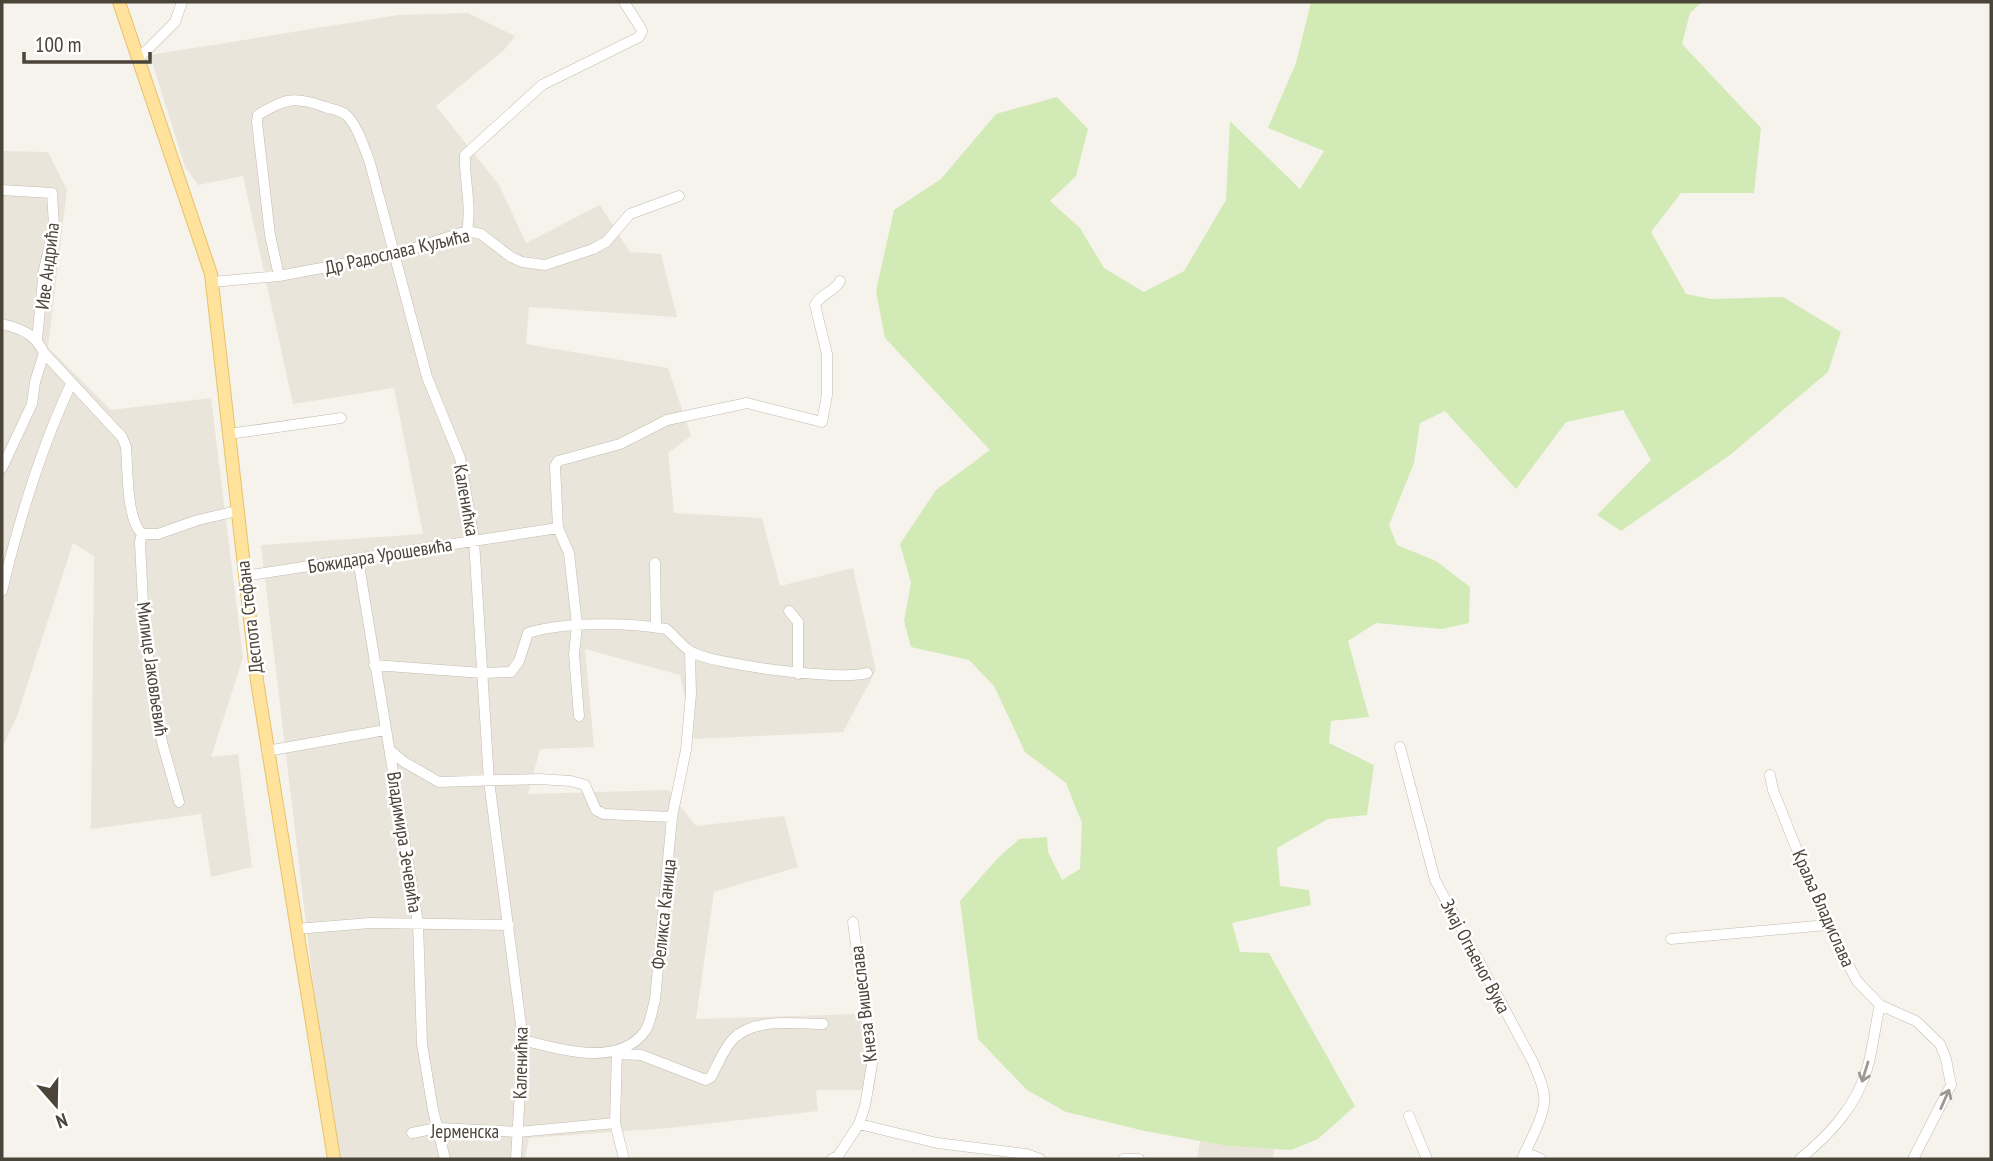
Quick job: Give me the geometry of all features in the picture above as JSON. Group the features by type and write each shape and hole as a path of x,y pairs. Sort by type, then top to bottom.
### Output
{"main road":[{"name":"Деспота Стефана","path":"119,2 203,246 212,282 244,576 267,751 334,1159"}],"street":[{"path":"139,58 175,22 182,2"},
{"path":"467,231 470,214 464,172 465,155 542,85 639,37 642,31 624,2"},
{"name":"Каленићка","path":"279,276 270,235 257,122 258,115 264,111 301,98 345,114 354,127 370,163 427,377 460,458 474,540 489,781 523,1040 516,1159"},
{"name":"Иве Андрића","path":"2,190 52,193 54,226 44,270 37,339"},
{"name":"Др Радослава Куљића","path":"212,282 279,276 396,254 467,231 481,234 511,257 545,265 593,249 606,242 630,214 678,196"},
{"path":"579,716 574,654 577,625 569,553 558,528 555,466 558,461 620,444 667,420 747,403 822,422 827,394 827,354 817,319 816,304 818,298 838,286 840,281"},
{"path":"2,324 23,330 37,339 44,353 122,437 132,514 135,527 142,534 158,534 198,520 237,512"},
{"path":"2,468 32,404 35,382 44,353"},
{"path":"2,591 19,520 71,384"},
{"path":"229,434 341,418"},
{"name":"Божидара Урошевића","path":"244,576 558,528"},
{"name":"Милице Јаковљевић","path":"142,534 140,542 144,624 162,742 179,802"},
{"name":"Владимира Зечевића","path":"358,559 418,923 422,1044 445,1159"},
{"path":"655,563 656,627"},
{"path":"789,611 797,622 798,674"},
{"path":"374,665 482,673 511,672 519,661 528,633 546,627 577,625 666,629 690,651 707,657 798,674 867,673"},
{"name":"Феликса Каница","path":"617,1052 648,1028 655,1000 671,817 686,750 691,694 690,651"},
{"path":"267,751 386,730"},
{"name":"Змај Огњеног Вука","path":"1400,747 1435,880 1534,1062 1543,1089 1542,1113 1524,1156"},
{"path":"391,751 404,762 439,782 539,779 570,781 585,785 596,810 604,814 671,817"},
{"name":"Краља Владислава","path":"1770,775 1773,790 1828,925 1857,981 1880,1005 1916,1021 1940,1044 1950,1073 1951,1085 1913,1159"},
{"name":"Кнеза Вишеслава","path":"832,1159 838,1156 859,1124 865,1107 873,1058 853,922"},
{"path":"296,929 370,923 509,925"},
{"path":"1671,939 1828,925"},
{"path":"1800,1159 1822,1140 1848,1110 1858,1091 1868,1067 1880,1005"},
{"path":"523,1040 578,1054 617,1052 641,1055 706,1080 711,1077 730,1042 742,1032 763,1025 823,1024"},
{"path":"617,1052 615,1123 624,1159"},
{"path":"1409,1116 1427,1159"},
{"name":"Јерменска","path":"412,1133 437,1128 518,1132 615,1123"},
{"path":"859,1124 925,1141 1026,1154 1040,1159"},
{"path":"1524,1156 1541,1159"},
{"path":"1123,1159 1139,1159"}],"shaded area":[{"path":"468,13 515,36 504,50 436,106 499,185 526,243 600,205 630,252 661,254 677,317 529,307 526,344 668,368 691,436 668,453 674,513 762,518 780,586 853,568 876,670 843,732 694,739 680,675 585,649 594,747 540,749 528,794 668,790 696,826 784,816 798,867 714,892 696,1019 860,1014 877,1066 874,1090 816,1090 818,1111 669,1128 529,1138 525,1159 340,1159 320,1041 261,545 423,534 394,388 293,404 243,176 198,185 185,167 150,55 398,15"},
{"path":"2,151 48,152 67,190 48,347 111,410 211,398 243,658 211,757 238,754 252,867 211,877 201,814 91,829 94,556 73,543 17,716 2,748"},
{"path":"1200,1141 1274,1149 1273,1159 1197,1159"}],"green space":[{"path":"1311,2 1702,2 1690,13 1682,44 1761,128 1754,193 1681,193 1651,232 1686,294 1711,299 1783,297 1841,332 1828,372 1730,455 1621,531 1597,515 1651,460 1623,410 1566,422 1516,489 1445,411 1420,423 1414,463 1389,525 1397,545 1436,561 1470,587 1469,623 1442,629 1376,623 1348,641 1369,717 1331,721 1329,743 1374,765 1367,815 1328,819 1277,848 1280,886 1309,890 1311,905 1232,923 1240,952 1269,953 1355,1106 1318,1139 1291,1150 1227,1146 1145,1131 1066,1112 1027,1090 978,1039 960,901 997,859 1019,839 1047,837 1048,852 1062,880 1080,869 1082,823 1066,783 1025,752 994,686 969,660 911,647 904,621 911,583 900,544 936,490 990,450 885,338 876,291 894,210 941,179 996,114 1057,97 1088,129 1076,176 1050,201 1080,228 1104,268 1144,292 1184,271 1226,200 1230,121 1300,189 1324,151 1268,128 1296,63"}]}
